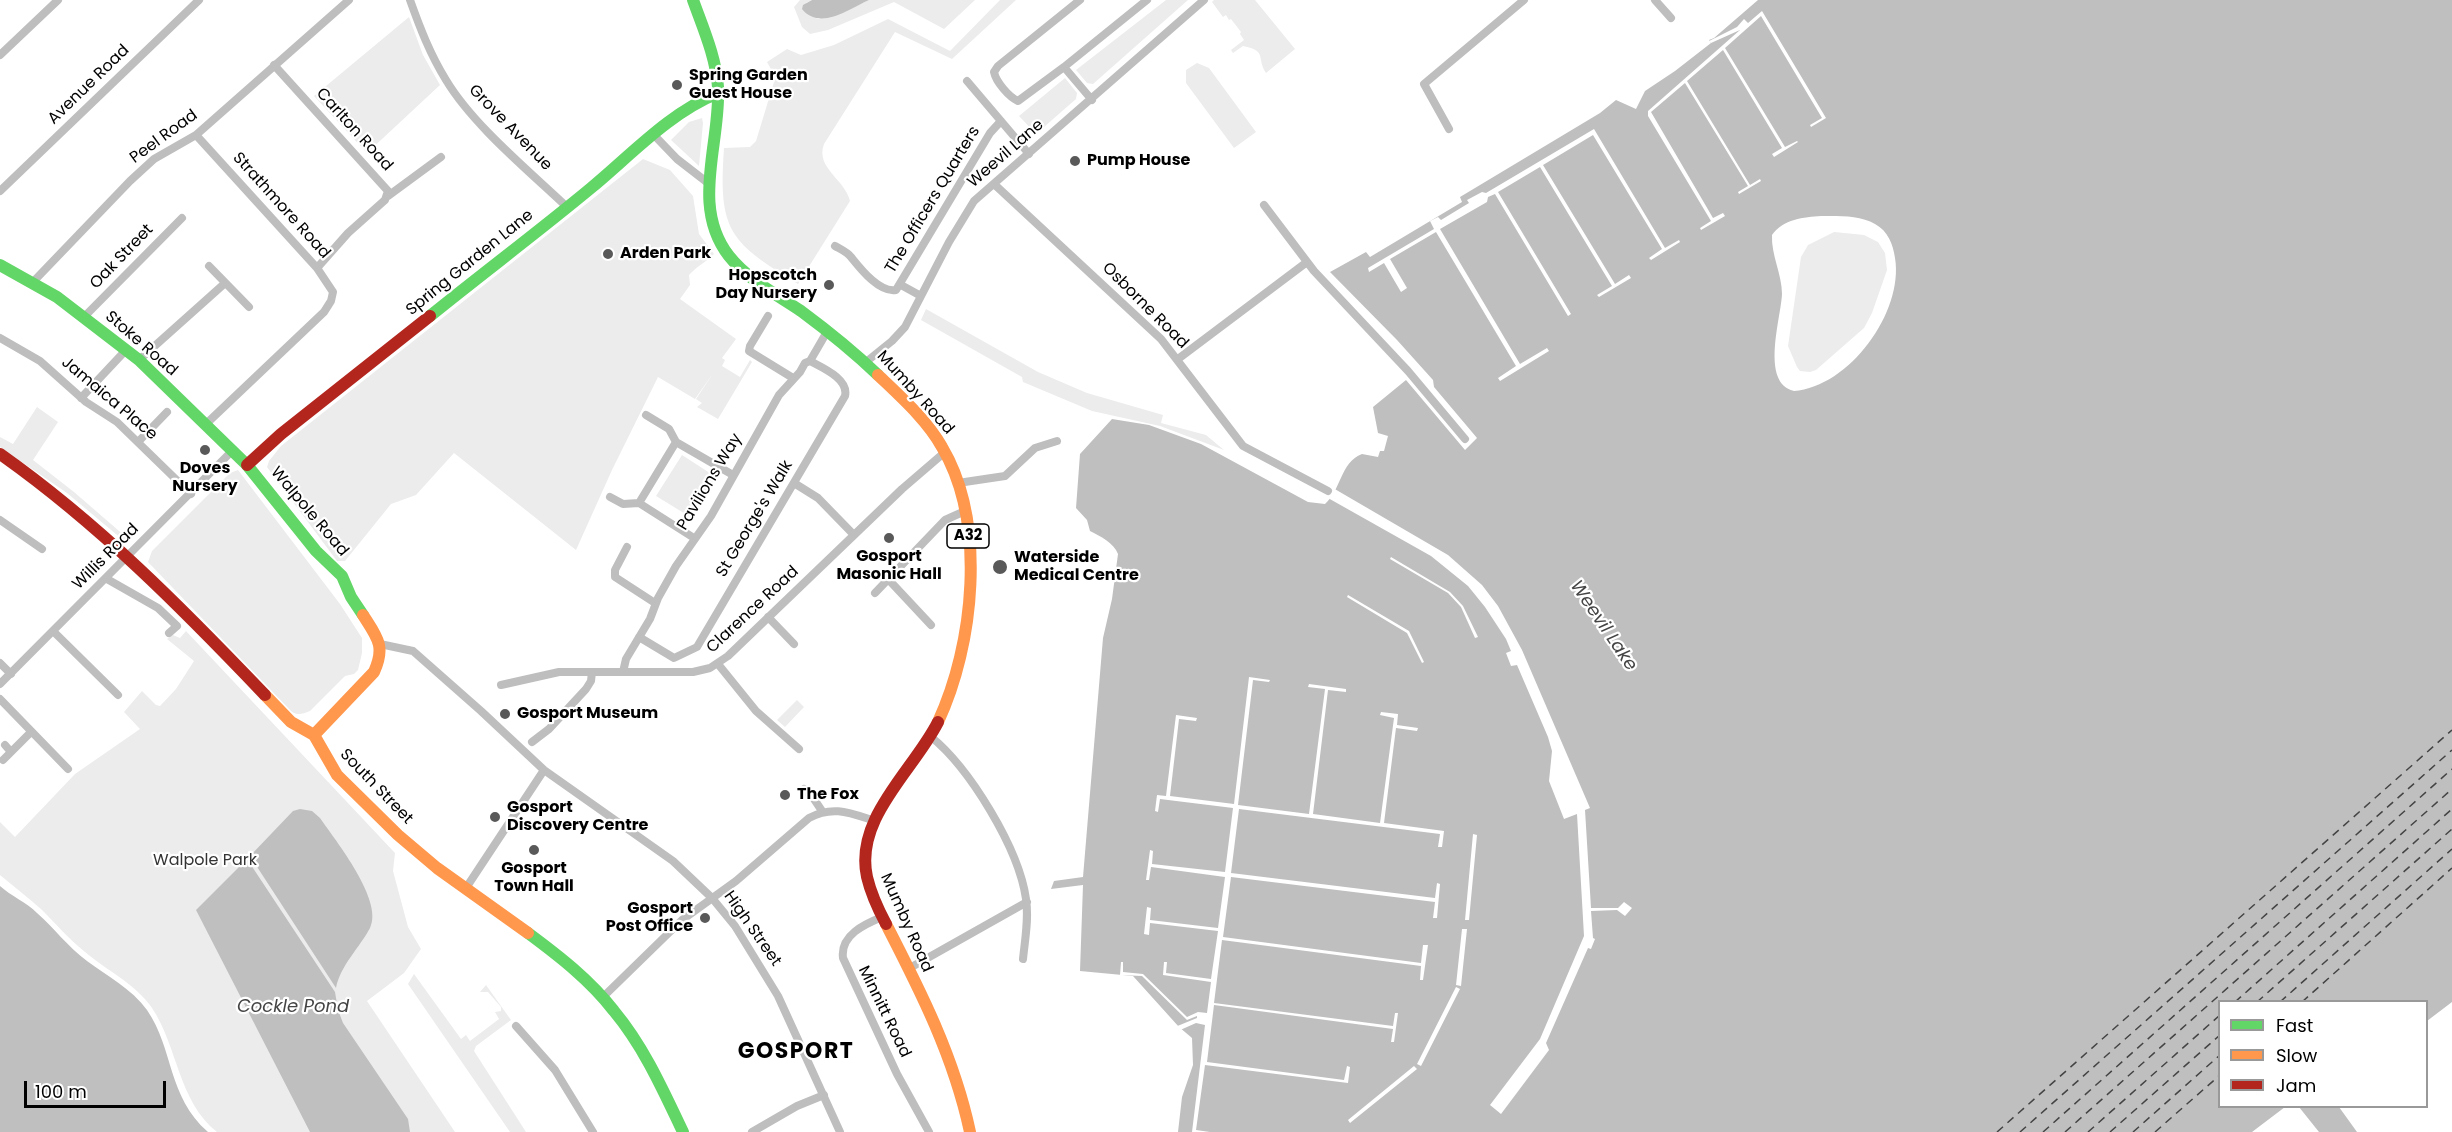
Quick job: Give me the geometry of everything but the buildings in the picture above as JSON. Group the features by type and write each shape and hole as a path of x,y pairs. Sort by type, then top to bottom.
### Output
{"main road":[{"name":"A32","path":"693,0 714,67 718,93"},
{"name":"Spring Garden Lane","path":"247,465 281,434 567,207 653,134 705,98 718,93"},
{"name":"Mumby Road","path":"718,93 708,183 715,230 727,254 743,271 828,330 866,362 932,432 945,452 958,483 965,511 970,554 967,635 953,687 930,736 875,821 866,848 865,871 882,917 935,1024 950,1061 963,1099 970,1132"},
{"name":"Stoke Road","path":"0,265 84,317 139,360 247,465"},
{"name":"South Street","path":"0,454 26,471 90,521 128,555 291,722 314,735 333,769 416,851 528,931 603,998 649,1060 683,1132"},
{"name":"Walpole Road","path":"247,465 316,551 342,576 351,597 380,644"},
{"path":"314,735 374,672 381,659 380,644"}],"street":[{"path":"0,55 58,0"},
{"name":"Avenue Road","path":"0,191 198,0"},
{"name":"Peel Road","path":"32,283 154,159 196,135 350,0"},
{"name":"Grove Avenue","path":"410,0 426,44 447,82 478,121 567,207"},
{"path":"1080,0 998,66 994,72 996,78 1013,99 1018,101 1147,0"},
{"name":"Weevil Lane","path":"866,362 901,333 969,207 1204,0"},
{"path":"1449,129 1424,87 1430,79 1524,0"},
{"path":"1655,0 1671,18"},
{"path":"0,39 8,47"},
{"name":"Carlton Road","path":"274,65 385,187 388,196 348,232 317,268"},
{"path":"1064,67 1092,100"},
{"name":"The Officers Quarters","path":"967,81 1029,154"},
{"name":"The Officers Quarters","path":"835,246 850,256 864,274 894,291 901,285 990,132 1001,121"},
{"path":"653,134 677,159 708,183"},
{"name":"Strathmore Road","path":"196,135 317,268 333,292 331,301 324,312 206,424"},
{"path":"388,196 441,157"},
{"name":"Osborne Road","path":"994,184 1152,330 1178,359 1243,446 1328,491"},
{"path":"1264,205 1307,262 1408,371 1465,439"},
{"name":"Oak Street","path":"84,317 182,218"},
{"path":"1178,359 1307,262"},
{"path":"209,266 224,284 249,307"},
{"path":"139,360 224,284"},
{"path":"901,285 921,296"},
{"path":"768,316 749,351 793,378"},
{"name":"Pavilions Way","path":"623,672 625,660 651,617 655,603 694,538 711,516 779,394 805,363 810,361 828,330"},
{"name":"Jamaica Place","path":"0,338 40,361 81,398 117,422 190,494"},
{"path":"81,398 126,351"},
{"name":"St George's Walk","path":"638,639 675,658 690,652 697,645 846,392 846,387 838,378 810,361"},
{"path":"138,442 167,412"},
{"path":"646,415 669,429 676,442 733,475"},
{"path":"958,483 1005,476 1035,448 1058,441"},
{"path":"639,503 676,442"},
{"name":"Willis Road","path":"0,684 233,450"},
{"name":"Clarence Road","path":"505,681 543,674 693,672 718,664 925,468 945,452"},
{"path":"794,483 820,500 854,535"},
{"path":"610,497 623,504 639,503 694,538"},
{"path":"875,593 945,520 965,511"},
{"path":"0,520 37,548"},
{"path":"627,547 615,570 615,577 655,603"},
{"path":"107,579 158,608 180,629 169,633"},
{"path":"888,579 931,625"},
{"path":"768,617 794,644"},
{"path":"54,631 118,695"},
{"name":"High Street","path":"380,644 413,651 482,711 544,770 673,861 712,898 735,926 778,996 840,1132"},
{"path":"0,663 10,674"},
{"path":"718,664 756,711 799,749"},
{"path":"532,742 549,729 586,689 591,681 592,672"},
{"path":"0,699 31,732 63,758 68,769"},
{"path":"3,760 8,749 31,732"},
{"path":"930,736 955,760 1008,842 1021,874 1027,902 1023,959"},
{"path":"466,888 544,770"},
{"path":"804,789 822,811"},
{"path":"603,998 682,920 736,881 799,827 822,811 843,812 875,821"},
{"path":"908,969 1027,902"},
{"name":"Minnitt Road","path":"882,917 866,924 850,936 844,945 843,958 847,971 862,997 897,1074 929,1132"},
{"path":"516,1026 555,1070 593,1132"},
{"path":"752,1132 797,1106 824,1095"}],"green space":[{"path":"800,0 812,0 806,3 804,11 818,19 843,12 869,0 975,0 944,29 894,2 828,30 810,34 802,27 794,7"},
{"path":"1000,0 1016,0 952,59 895,32 824,144 822,152 827,167 843,186 850,201 798,284 775,270 743,245 733,232 723,199 724,148 750,147 756,141 774,82 773,73 767,62 787,49 801,55 834,45 888,19 950,51"},
{"path":"1166,0 1188,0 1093,84 1087,83 1076,70"},
{"path":"1214,0 1255,0 1295,49 1266,73 1256,50 1243,46 1233,53 1231,50 1244,40 1231,19 1229,20 1226,15 1223,17 1212,2"},
{"path":"409,17 423,55 440,85 367,153 314,96"},
{"path":"1197,63 1209,68 1256,132 1234,148 1186,83 1186,70"},
{"path":"1065,78 1077,93 1076,99 1036,134 1019,116"},
{"path":"702,118 699,166 671,140 689,122"},
{"path":"643,159 670,170 693,196 699,234 714,254 689,275 690,285 680,299 736,339 722,358 725,360 722,366 740,377 750,360 752,362 718,419 697,407 702,403 696,399 714,372 695,399 658,377 576,550 454,453 416,495 391,504 345,561 337,561 267,467 269,461 281,446"},
{"path":"1834,232 1864,235 1878,242 1885,253 1887,270 1872,313 1864,328 1816,370 1800,371 1788,346 1801,257 1808,245"},
{"path":"926,309 1038,372 1087,393 1163,415 1161,423 1206,435 1224,450 1160,426 1092,411 1023,382 1022,377 921,320"},
{"path":"37,407 58,422 33,460 126,537 123,540 67,493 0,447 0,437 13,444"},
{"path":"682,455 716,477 692,518 656,496"},
{"path":"238,470 340,604 362,638 362,653 358,670 354,674 345,676 310,711 302,714 295,714 291,711 148,562 152,551 230,473"},
{"name":"Walpole Park","path":"186,631 395,853 393,871 408,927 421,949 404,973 367,1001 455,1132 217,1132 194,1105 161,1023 145,999 129,984 93,959 42,910 0,875 0,822 15,837 75,774 140,729 124,712 142,691 160,706 176,689 194,661 167,639 173,635 180,638"},
{"path":"797,700 804,707 785,727 777,720"},
{"path":"414,974 461,1039 466,1035 470,1041 499,1019 495,1012 501,1011 501,1007 488,992 480,992 486,985 511,1020 476,1046 474,1051 526,1132 510,1132 408,984"}],"water":[{"path":"812,0 869,0 844,13 817,18 802,9 803,5"},
{"name":"Weevil Lake","path":"1758,0 2452,0 2452,1002 2428,1020 2428,1000 2218,1000 2218,1108 2284,1108 2252,1132 1178,1132 1182,1097 1193,1065 1192,1038 1179,1027 1133,976 1080,971 1083,885 1051,889 1054,881 1083,877 1103,638 1112,599 1118,554 1110,543 1090,531 1087,520 1076,508 1080,454 1112,419 1149,425 1201,444 1308,502 1325,504 1331,498 1349,463 1362,454 1378,457 1380,451 1384,451 1388,436 1378,433 1373,407 1406,380 1465,450 1477,438 1434,387 1433,380 1330,272 1366,252 1370,257 1462,202 1460,197 1600,113 1616,100 1636,109 1645,91 1711,43 1709,40","holes":["1808,217 1849,217 1875,224 1889,238 1895,258 1895,279 1891,301 1882,323 1852,361 1834,376 1814,386 1794,391 1784,386 1778,376 1775,363 1776,333 1782,294 1772,235 1782,225 1794,220"]},
{"path":"300,809 312,811 320,818 347,856 365,887 373,916 370,928 346,964 336,988 250,856 293,811"},
{"name":"Cockle Pond","path":"247,859 335,992 343,1023 408,1119 410,1132 310,1132 196,910"},
{"path":"0,886 33,909 80,956 127,989 141,1002 156,1025 185,1103 208,1132 0,1132"},
{"path":"2300,1108 2340,1108 2357,1132 2319,1132"}],"pier":[{"path":"1762,11 1826,118 1811,127 1810,125 1822,118 1761,16 1725,48 1785,147 1798,142 1774,157 1772,154 1782,148 1723,50 1687,81 1750,185 1760,179 1761,181 1739,194 1738,192 1748,186 1685,83 1651,112 1713,218 1723,213 1725,216 1701,230 1700,228 1711,221 1648,116 1648,111 1740,30 1711,43 1709,41 1737,27 1744,19 1748,23"},
{"path":"1594,129 1665,248 1679,240 1680,242 1651,260 1649,258 1662,249 1593,135 1543,165 1615,284 1629,275 1631,278 1599,297 1597,295 1612,286 1540,167 1498,192 1571,314 1568,316 1495,194 1488,197 1487,202 1440,229 1520,364 1547,348 1549,351 1500,381 1498,378 1516,366 1436,232 1390,259 1407,288 1401,292 1384,263 1369,272 1368,268 1434,229 1430,221 1438,217 1441,220 1469,203 1467,200 1482,192 1486,193"},
{"path":"1333,488 1448,555 1482,585 1498,606 1522,650 1590,808 1585,810 1591,908 1618,908 1624,902 1632,908 1625,916 1617,910 1591,911 1593,938 1595,939 1591,949 1588,948 1546,1043 1549,1050 1501,1114 1490,1105 1540,1039 1584,936 1577,814 1564,819 1549,781 1552,751 1548,737 1517,665 1511,666 1506,653 1511,651 1506,639 1485,607 1468,586 1431,556 1328,498"},
{"path":"1391,557 1450,592 1463,606 1478,637 1475,638 1461,607 1448,593 1390,559"},
{"path":"1348,595 1409,631 1424,662 1422,663 1407,633 1347,597"},
{"path":"1249,677 1270,680 1269,682 1253,680 1238,805 1309,814 1325,689 1308,687 1309,684 1346,689 1346,692 1328,690 1313,814 1380,823 1394,718 1380,715 1381,712 1398,714 1397,725 1418,728 1417,731 1396,728 1384,823 1444,831 1442,847 1438,847 1440,834 1239,809 1231,873 1435,898 1437,883 1440,884 1437,918 1433,918 1435,902 1231,877 1223,937 1421,963 1423,945 1428,945 1423,980 1420,980 1421,966 1222,940 1214,1003 1393,1026 1395,1013 1398,1013 1394,1042 1391,1042 1393,1029 1214,1005 1207,1062 1344,1080 1347,1066 1350,1067 1348,1083 1205,1065 1196,1130 1210,1132 1192,1132 1205,1025 1196,1023 1178,1031 1175,1027 1197,1016 1187,1020 1142,976 1120,975 1121,962 1123,962 1123,972 1143,974 1187,1017 1198,1012 1207,1013 1211,982 1163,975 1164,962 1167,962 1166,973 1211,979 1218,931 1150,923 1149,935 1144,934 1147,907 1151,908 1150,920 1218,928 1225,877 1151,867 1149,880 1146,880 1150,850 1153,851 1152,864 1225,872 1233,808 1160,799 1158,812 1155,811 1157,795 1166,796 1176,715 1197,718 1196,721 1179,719 1170,796 1234,804"},
{"path":"1473,834 1477,835 1469,920 1465,920"},
{"path":"1462,929 1467,929 1461,986 1456,985"},
{"path":"1456,987 1460,989 1421,1066 1417,1064"},
{"path":"1414,1066 1417,1069 1350,1123 1348,1120"}],"ferry route":[{"path":"1997,1132 2452,730"},
{"path":"2020,1132 2452,750"},
{"path":"2043,1132 2452,769"},
{"path":"2065,1132 2452,789"},
{"path":"2237,1000 2452,809"},
{"path":"2259,1000 2452,829"},
{"path":"2282,1000 2452,849"},
{"path":"2304,1000 2452,868"},
{"path":"2088,1132 2218,1017"},
{"path":"2110,1132 2218,1037"},
{"path":"2133,1132 2218,1057"},
{"path":"2155,1132 2218,1077"}],"traffic: fast":[{"path":"693,0 712,54 717,76 718,108 709,195 711,216 717,237 729,256 745,272 821,326 878,375"},
{"path":"430,316 571,204 667,123 700,101 718,93"},
{"path":"0,265 57,297 139,360 247,465 316,551 342,576 351,597 363,615"},
{"path":"528,933 584,979 625,1025 644,1054 683,1132"}],"traffic: slow":[{"path":"878,375 913,409 936,437 956,477 965,511 970,547 967,621 960,657 938,722"},
{"path":"314,735 374,672 378,663 378,642 363,615"},
{"path":"265,695 291,722 314,735 337,775 398,835 437,868 528,933"},
{"path":"886,924 924,1000 946,1051 970,1132"}],"traffic: jam":[{"path":"247,465 281,434 430,316"},
{"path":"0,454 72,509 138,568 265,695"},
{"path":"886,924 867,877 865,855 869,835 889,795 938,722"}],"place":[{"name":"Spring Garden Guest House","path":"677,85"},
{"name":"Pump House","path":"1075,161"},
{"name":"Arden Park","path":"608,254"},
{"name":"Hopscotch Day Nursery","path":"829,285"},
{"name":"Doves Nursery","path":"205,450"},
{"name":"Gosport Masonic Hall","path":"889,538"},
{"name":"Waterside Medical Centre","path":"1000,567"},
{"name":"Gosport Museum","path":"505,714"},
{"name":"The Fox","path":"785,795"},
{"name":"Gosport Discovery Centre","path":"495,817"},
{"name":"Gosport Town Hall","path":"534,850"},
{"name":"Gosport Post Office","path":"705,918"}],"district":[{"name":"GOSPORT","path":"796,1052"}]}
